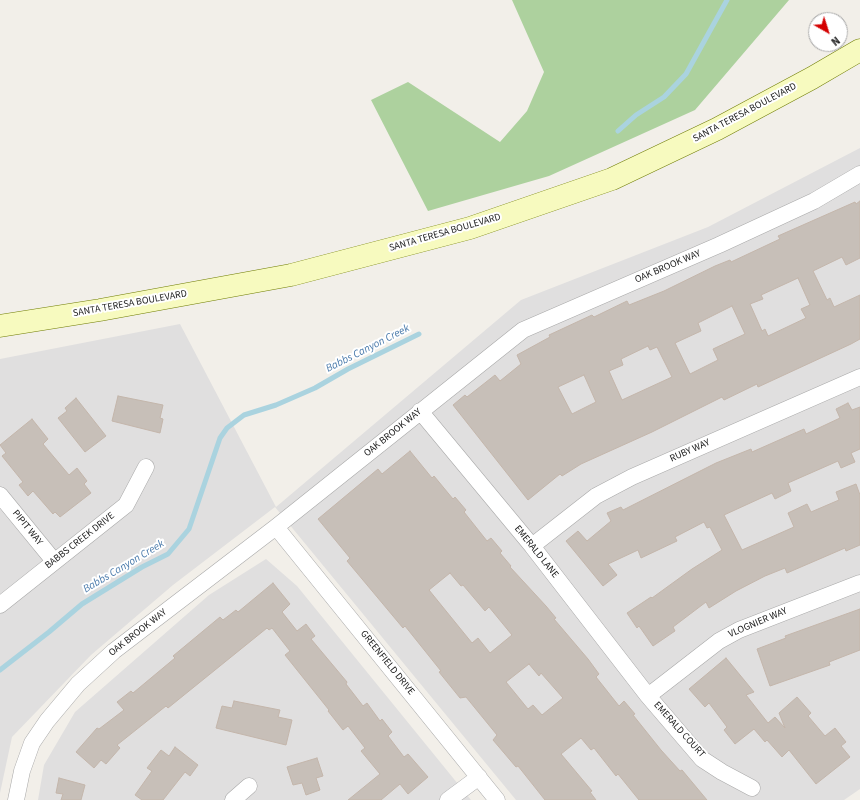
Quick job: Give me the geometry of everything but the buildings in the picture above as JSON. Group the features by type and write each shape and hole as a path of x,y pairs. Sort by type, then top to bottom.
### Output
{"main road":[{"name":"SANTA TERESA BOULEVARD","path":"0,326 100,310 291,275 470,228 612,179 717,129 812,78 860,50"}],"street":[{"name":"OAK BROOK WAY","path":"16,800 22,771 32,742 46,721 78,684 114,651 276,527 523,330 719,245 814,201 860,174"},
{"name":"RUBY WAY","path":"532,546 596,496 632,477 860,377"},
{"name":"EMERALD LANE","path":"420,411 532,546 648,696"},
{"name":"BABBS CREEK DRIVE","path":"0,605 126,505 146,467"},
{"name":"PIPIT WAY","path":"0,495 54,561"},
{"name":"GREENFIELD DRIVE","path":"276,527 497,800"},
{"name":"VLOGNIER WAY","path":"648,696 719,641 739,630 860,583"},
{"name":"EMERALD COURT","path":"648,696 702,759 722,772 752,788"},
{"path":"448,800 479,777"},
{"path":"233,800 249,786"}],"shaded area":[{"path":"860,148 860,789 844,800 516,800 275,507 173,585 91,655 12,737 0,793 0,359 180,324 276,507 521,300 708,227"},
{"path":"266,559 297,586 471,800 38,800 44,765 75,712 209,595"}],"green space":[{"path":"512,0 789,0 695,110 549,176 428,211 371,100 408,82 500,142 527,111 544,72"}],"waterway":[{"name":"Babbs Canyon Creek","path":"618,131 636,115 664,97 686,74 727,0"},
{"name":"Babbs Canyon Creek","path":"0,670 82,604 142,567 168,554 189,529 220,438 227,428 244,415 276,405 315,388 348,369 419,334"}]}
